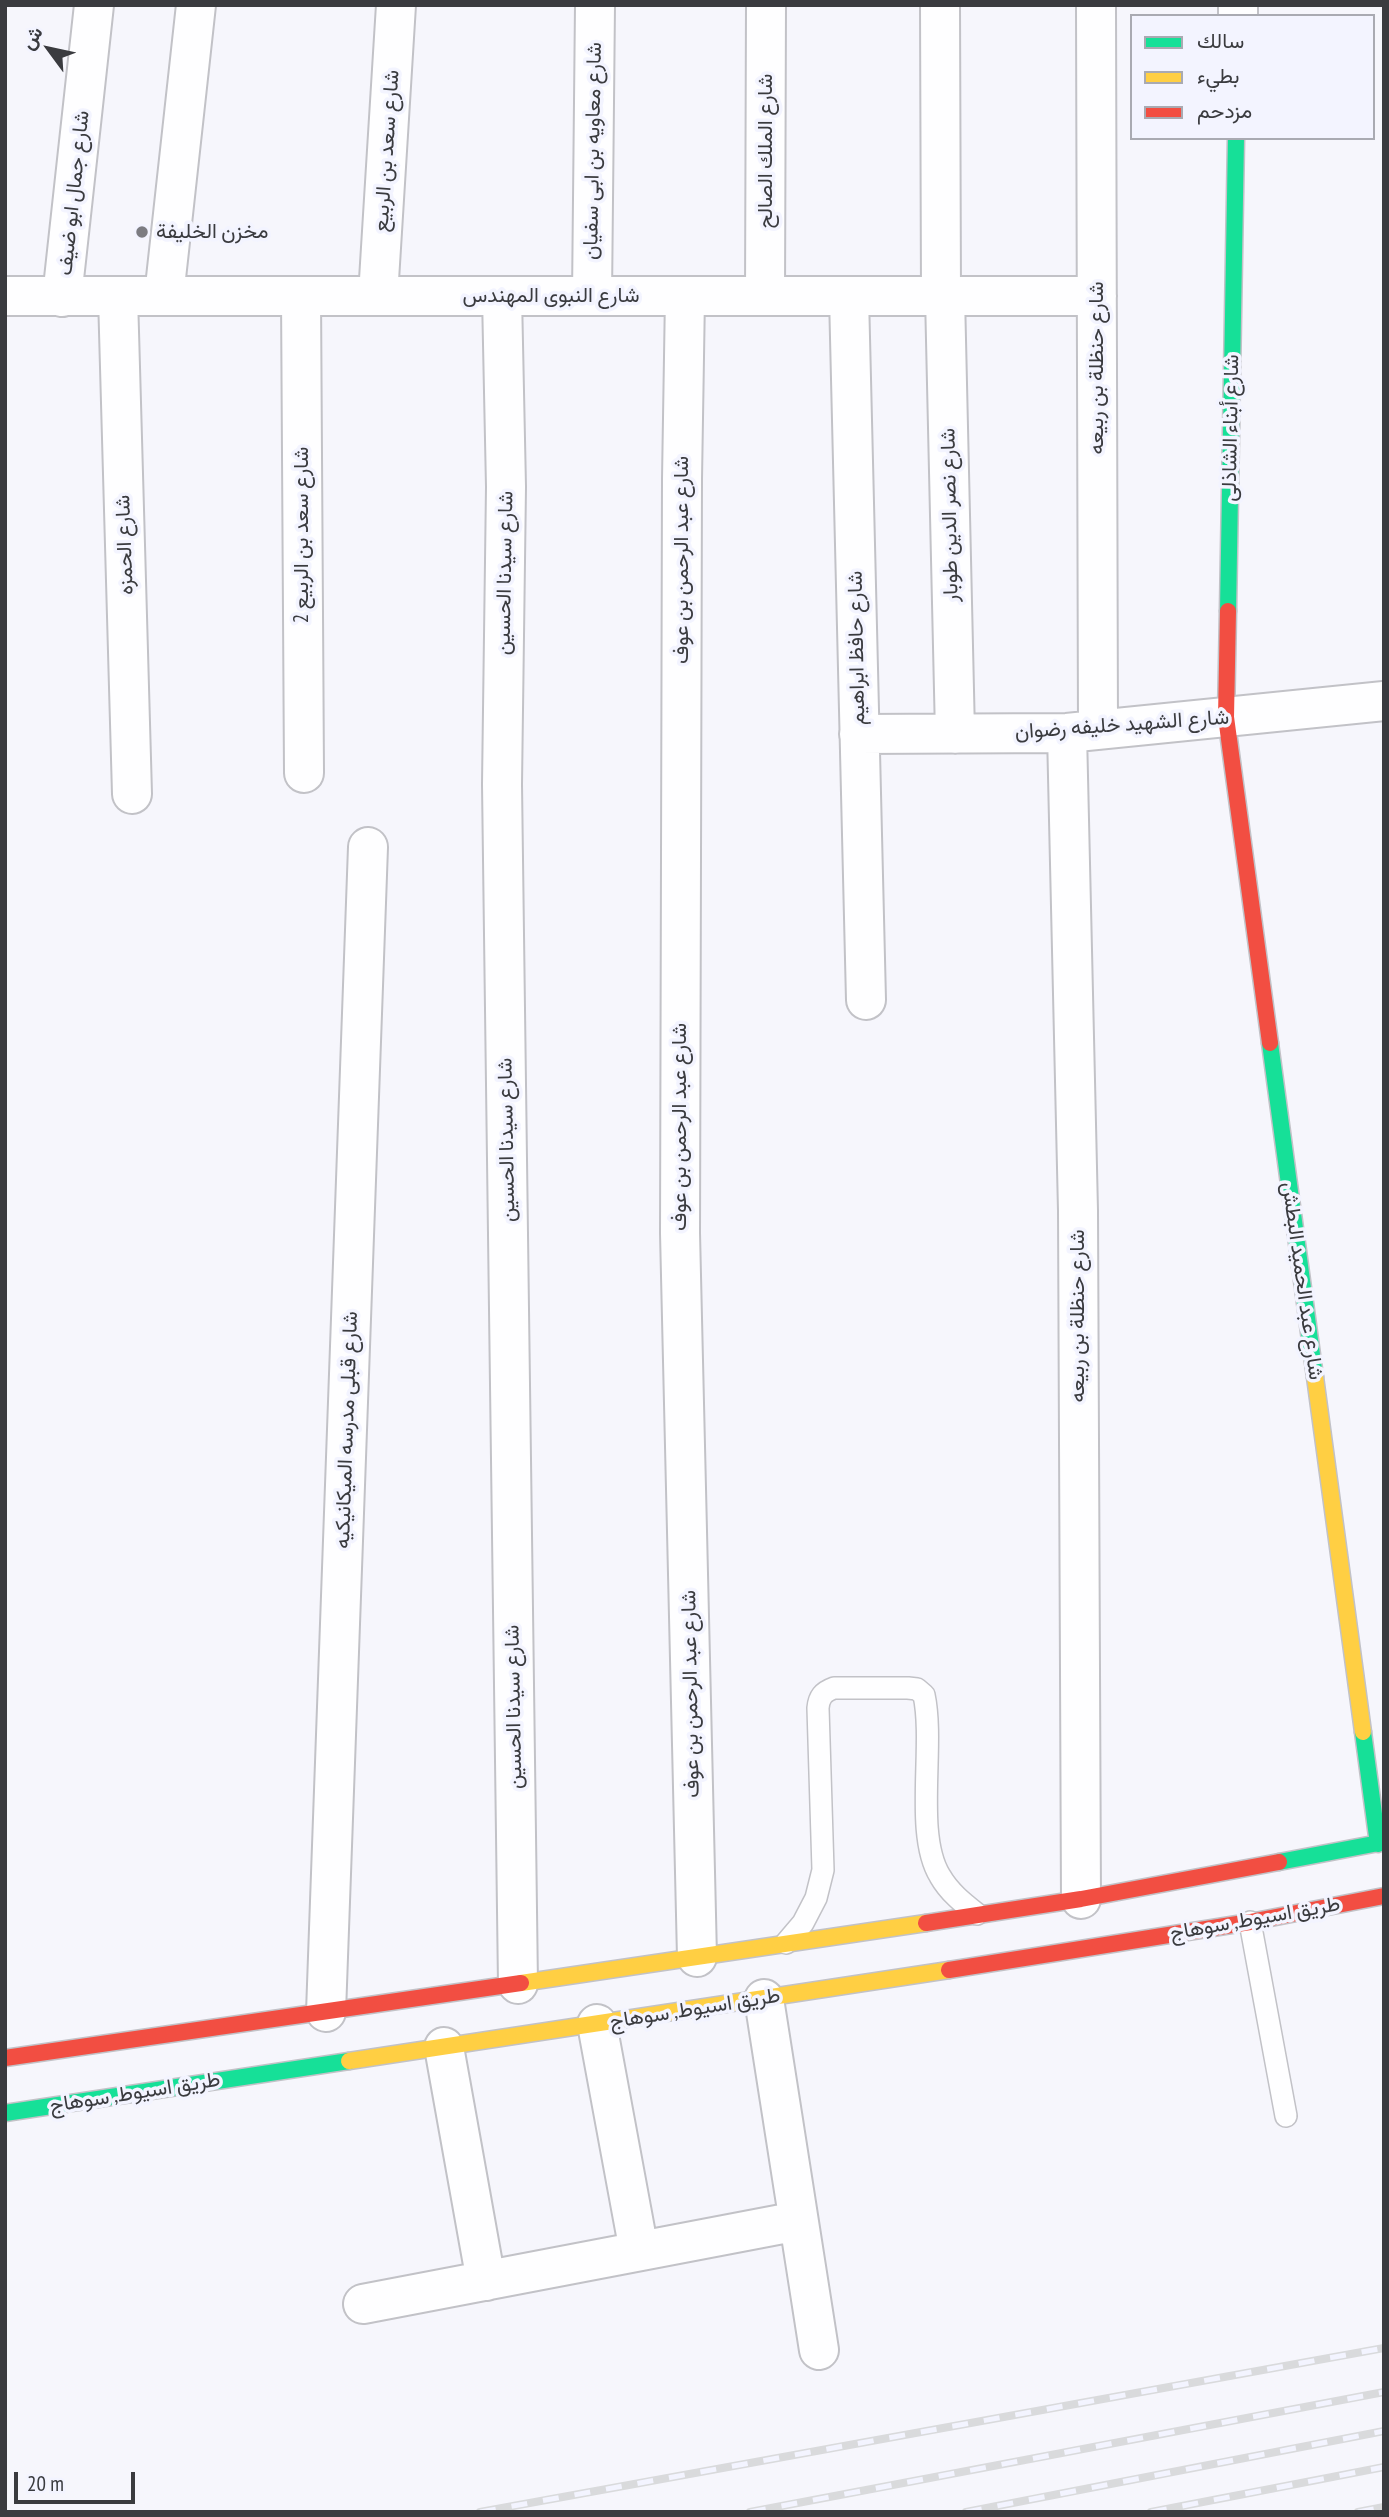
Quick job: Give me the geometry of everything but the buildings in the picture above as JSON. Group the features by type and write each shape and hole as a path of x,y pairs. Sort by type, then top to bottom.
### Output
{"main road":[{"name":"شارع أبناء الشاذلى","path":"1226,717 1236,140"},
{"name":"شارع عبد الحميد البطش","path":"1226,717 1381,1843"},
{"path":"5,2057 784,1945 1081,1899 1381,1843"},
{"name":"طريق اسيوط, سوهاج","path":"5,2113 764,1999 1250,1922 1384,1896"}],"street":[{"name":"شارع جمال ابو ضيف","path":"62,297 94,5"},
{"path":"164,296 196,5"},
{"name":"شارع سعد بن الربيع","path":"378,296 396,5"},
{"name":"شارع معاويه بن ابى سفيان","path":"592,296 595,5"},
{"name":"شارع الملك الصالح","path":"765,296 766,5"},
{"name":"شارع نصر الدين طوبار","path":"940,5 943,296 955,734"},
{"name":"شارع حنظلة بن ربيعه","path":"1081,1899 1078,1211 1083,732 1097,296 1096,5"},
{"name":"شارع النبوى المهندس","path":"5,296 1097,296"},
{"name":"شارع الحمزه","path":"118,296 132,794"},
{"name":"شارع سعد بن الربيع 2","path":"301,296 304,773"},
{"name":"شارع سيدنا الحسين","path":"502,296 506,487 502,784 518,1984"},
{"name":"شارع عبد الرحمن بن عوف","path":"685,296 680,1233 697,1957"},
{"name":"شارع حافظ ابراهيم","path":"849,296 866,1000"},
{"name":"شارع الشهيد خليفه رضوان","path":"859,734 1083,732 1384,701"},
{"name":"شارع قبلى مدرسه الميكانيكيه","path":"326,2012 368,847"},
{"path":"764,1999 819,2350"},
{"path":"597,2024 639,2251"},
{"path":"444,2047 486,2281"},
{"path":"363,2304 798,2221"}],"lane":[{"path":"784,1945 808,1915 816,1898 823,1870 817,1709 819,1699 826,1691 834,1688 917,1689 924,1695 928,1849 939,1875 955,1897 977,1914"},
{"path":"1250,1922 1286,2116"}],"railway":[{"path":"480,2512 1384,2348"},
{"path":"750,2512 1384,2392"},
{"path":"966,2512 1384,2431"},
{"path":"1151,2512 1384,2467"},
{"path":"1358,2512 1384,2507"}],"traffic: fast":[{"path":"1228,611 1236,140"},
{"path":"1270,1043 1315,1377"},
{"path":"1363,1732 1378,1844"},
{"path":"1279,1862 1384,1842"},
{"path":"5,2113 349,2061"}],"traffic: slow":[{"path":"1315,1377 1363,1732"},
{"path":"521,1983 926,1923"},
{"path":"349,2061 949,1970"}],"traffic: jam":[{"path":"1228,611 1226,717 1270,1043"},
{"path":"926,1923 1081,1899 1279,1862"},
{"path":"949,1970 1250,1922 1384,1896"},
{"path":"5,2058 521,1983"}],"place":[{"name":"مخزن الخليفة","path":"142,232"}]}
